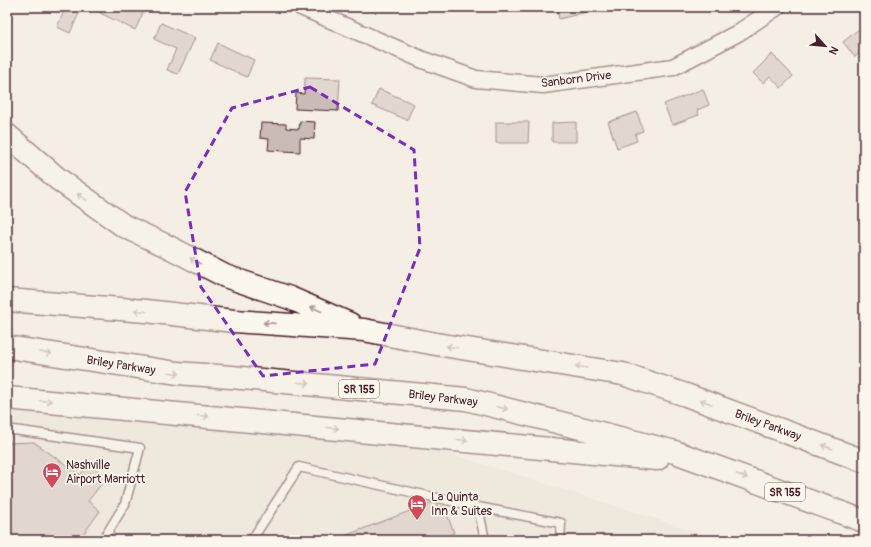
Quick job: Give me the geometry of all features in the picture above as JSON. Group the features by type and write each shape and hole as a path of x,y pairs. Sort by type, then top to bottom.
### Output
{"highway":[{"path":"7,135 58,179 124,226 225,276 290,298 364,330"},
{"name":"Briley Parkway","path":"7,300 234,321 364,330 436,344 622,374 686,395 864,461"},
{"name":"Briley Parkway","path":"7,347 177,373 231,376 466,399 675,452 864,520"},
{"path":"7,398 705,463"}],"street":[{"name":"Sanborn Drive","path":"301,7 423,60 476,79 543,85 673,67 738,34 777,7"}],"lane":[{"path":"7,429 140,448 126,504 102,540"},
{"path":"256,540 254,538 300,467 478,507 561,522 560,540"},
{"path":"478,507 485,540"}],"highlighted area":[{"path":"310,87 414,150 420,248 375,364 263,376 201,287 185,192 232,108"}],"shaded area":[{"path":"7,406 436,449 722,540 7,540"}],"building":[{"path":"56,7 82,7 70,33 57,27 64,11"},
{"path":"102,7 130,7 143,13 135,30 100,13"},
{"path":"535,7 535,12 508,8"},
{"path":"556,7 594,7 595,10 559,19"},
{"path":"161,23 195,38 178,74 167,70 176,49 154,39"},
{"path":"864,25 864,49 855,57 843,42"},
{"path":"218,43 254,60 247,77 210,60"},
{"path":"772,54 793,76 781,88 770,76 763,83 753,73"},
{"path":"305,78 340,79 338,111 295,109 296,93 304,94"},
{"path":"379,89 414,104 407,120 372,105"},
{"path":"703,89 709,105 697,110 699,115 672,125 664,104"},
{"path":"637,112 643,131 635,134 637,141 617,148 608,122"},
{"path":"300,121 315,122 314,139 300,138 300,152 268,150 269,139 260,138 261,123 286,124 286,128 299,129"},
{"path":"496,122 529,122 528,143 496,143"},
{"path":"576,122 576,142 552,142 552,123"},
{"name":"Nashville Airport Marriott","path":"34,442 80,475 89,464 107,477 88,501 100,511 79,540 7,540 7,443"},
{"name":"La Quinta Inn & Suites","path":"436,501 438,508 444,506 454,533 449,535 451,540 334,540"}],"place":[{"name":"Nashville Airport Marriott","path":"52,489"},
{"name":"La Quinta Inn & Suites","path":"417,521"}]}
